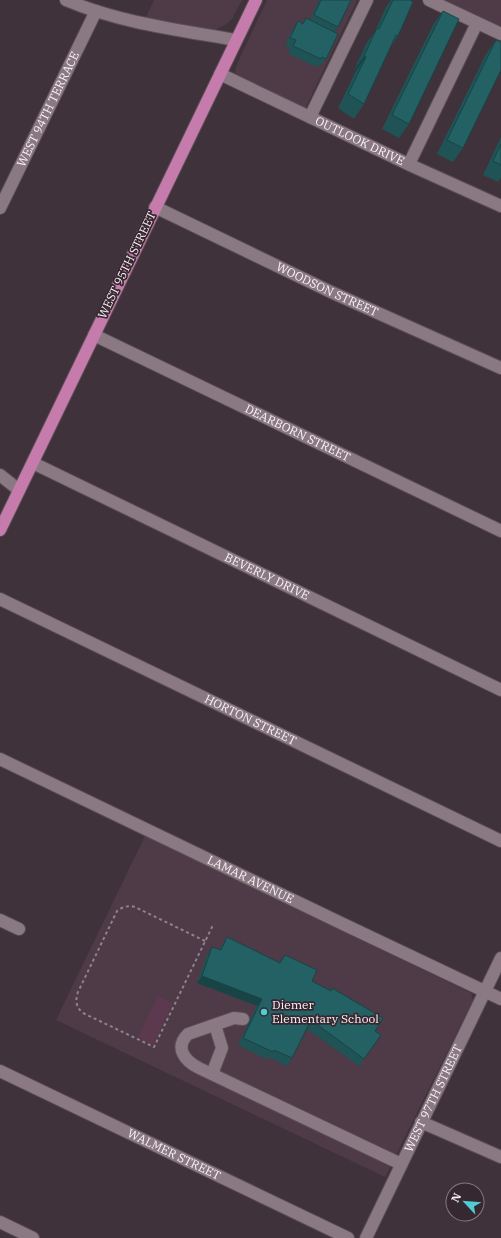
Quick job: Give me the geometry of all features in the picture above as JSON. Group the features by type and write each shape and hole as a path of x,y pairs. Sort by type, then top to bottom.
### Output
{"main road":[{"name":"WEST 95TH STREET","path":"0,530 256,0"}],"street":[{"path":"66,0 96,11 164,28 236,40"},
{"path":"310,117 367,0"},
{"path":"429,0 501,34"},
{"name":"WEST 94TH TERRACE","path":"0,208 96,11"},
{"path":"408,164 477,23"},
{"name":"OUTLOOK DRIVE","path":"220,74 408,164 501,206"},
{"name":"WOODSON STREET","path":"155,207 331,292 501,368"},
{"name":"DEARBORN STREET","path":"94,335 501,531"},
{"name":"BEVERLY DRIVE","path":"33,463 501,690"},
{"path":"0,475 19,490"},
{"name":"HORTON STREET","path":"0,599 501,841"},
{"name":"LAMAR AVENUE","path":"0,759 501,999"},
{"path":"0,920 19,930"},
{"name":"WEST 97TH STREET","path":"366,1238 501,958"},
{"path":"243,1019 237,1018 188,1034 185,1037 182,1046 183,1054 188,1061 212,1074 401,1164"},
{"path":"212,1074 222,1048 215,1024"},
{"name":"WALMER STREET","path":"0,1071 348,1238"},
{"path":"421,1122 501,1157"},
{"path":"0,1222 33,1238"}],"path":[{"path":"205,941 135,907 123,907 117,911 78,992 76,999 78,1007 83,1013 154,1047 213,925"}],"shaded area":[{"path":"154,0 242,0 232,19 225,25 215,30 145,19"},
{"path":"267,0 357,0 305,109 236,75 235,71 237,64"},
{"path":"441,0 501,0 501,29"},
{"name":"Diemer Elementary School","path":"145,836 471,993 473,1000 385,1177 56,1020"},
{"path":"158,996 173,1003 153,1045 138,1037"}],"building":[{"path":"321,0 351,0 338,27 314,15"},
{"path":"393,0 410,0 413,2 398,36 396,35 364,104 348,94 366,57 364,56 377,28 379,29"},
{"path":"443,11 459,19 409,124 392,115"},
{"path":"306,18 338,34 326,59 322,57 321,59 293,46 296,40 290,38 298,21 303,24"},
{"path":"496,40 501,42 501,70 463,148 447,140"},
{"path":"501,144 501,165 493,161"},
{"path":"227,937 280,963 285,955 317,970 312,981 331,991 332,988 383,1018 375,1031 381,1035 364,1059 311,1020 292,1058 274,1050 273,1052 243,1038 262,999 202,976 212,947 221,950"}],"place":[{"name":"Diemer Elementary School","path":"264,1012"}]}
